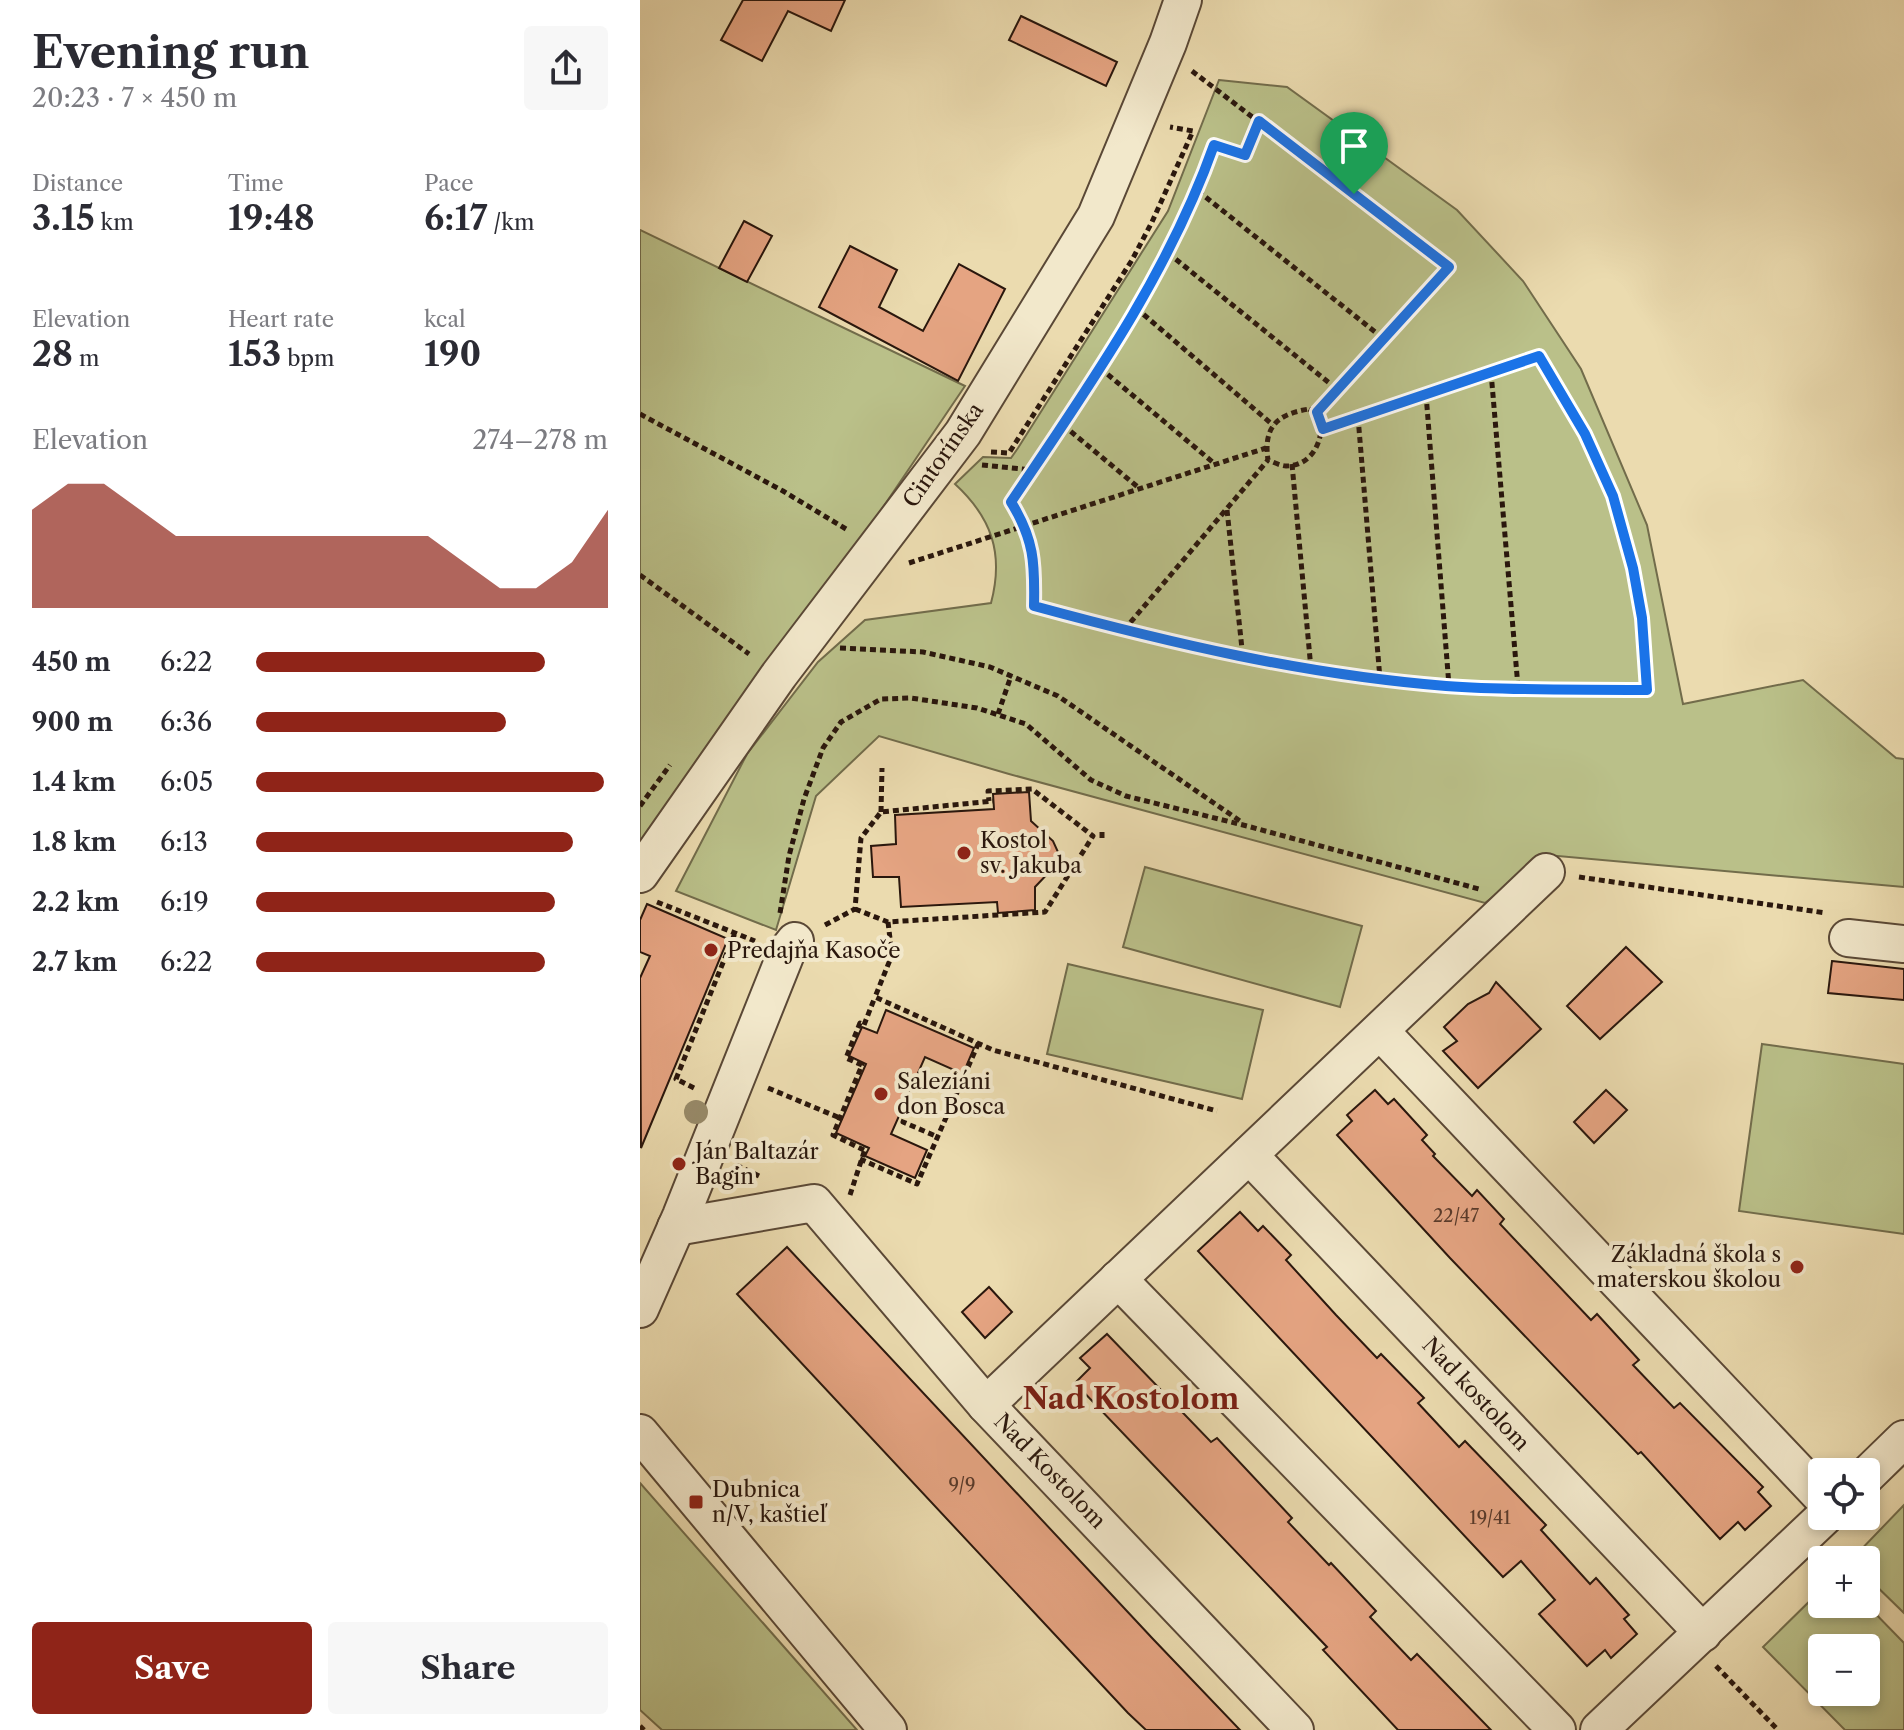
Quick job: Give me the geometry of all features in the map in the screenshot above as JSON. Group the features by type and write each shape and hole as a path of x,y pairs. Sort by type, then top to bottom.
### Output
{"street":[{"name":"Cintorínska","path":"647,887 779,675 951,462 963,433 1096,216 1183,0"},
{"name":"Nad kostolom","path":"986,1405 1546,872"},
{"path":"1839,926 1904,944"},
{"path":"640,1309 787,951 779,936"},
{"path":"1381,1032 1808,1482"},
{"name":"Nad kostolom","path":"1249,1155 1698,1638"},
{"path":"676,1227 830,1203"},
{"name":"Nad Kostolom","path":"830,1203 986,1405 1295,1730"},
{"path":"1118,1279 1557,1730"},
{"path":"640,1433 888,1730"},
{"path":"1880,1462 1904,1439"},
{"path":"1599,1730 1810,1530"}],"path":[{"path":"1164,50 1449,267 1317,412"},
{"path":"1259,121 1245,155 1214,145 1198,191 1168,253 1100,368 1011,502 1026,526 1034,560 1034,606 1243,658 1380,679 1449,686 1647,690 1642,618 1633,568 1613,496 1585,434 1539,356 1323,429"},
{"path":"951,462 980,451 1009,453 1107,303 1152,222 1193,131 1180,127 1161,129"},
{"path":"1198,191 1384,339"},
{"path":"1168,253 1338,390"},
{"path":"1136,308 1273,425"},
{"path":"1100,368 1215,464"},
{"path":"1491,372 1518,687"},
{"path":"1426,394 1449,686"},
{"path":"1124,630 1268,460 1266,438 1273,425 1290,412 1309,409 1317,412"},
{"path":"1268,460 1285,467 1303,461 1319,445 1323,429 1317,412"},
{"path":"640,414 783,491 846,529"},
{"path":"1358,417 1380,679"},
{"path":"1063,425 1139,488"},
{"path":"907,564 1266,448"},
{"path":"951,462 1033,470"},
{"path":"1292,464 1311,669"},
{"path":"1227,509 1243,658"},
{"path":"640,575 749,654"},
{"path":"838,648 923,652 990,667 1058,696 1247,826"},
{"path":"998,714 1011,676"},
{"path":"779,936 789,856 804,799 823,748 841,722 881,699 911,698 998,714 1026,724 1091,780 1126,796 1518,900"},
{"path":"855,909 861,838 881,812 882,768"},
{"path":"881,812 991,801 988,791 1032,789 1093,836 1102,836"},
{"path":"647,887 735,933 779,936 855,909 888,922 1045,912 1093,836"},
{"path":"1546,872 1839,926"},
{"path":"830,1203 865,1148 833,1135 862,1065 846,1058 860,1023 864,1025 892,955 888,922"},
{"path":"735,933 673,1078 841,1119"},
{"path":"875,997 993,1050 1217,1111"},
{"path":"923,1027 927,1019"},
{"path":"860,1159 917,1184 979,1042"},
{"path":"903,1105 909,1107 903,1122 938,1137"},
{"path":"1698,1638 1778,1730"}],"green space":[{"path":"1219,80 1287,87 1457,210 1523,281 1581,369 1647,525 1683,704 1803,680 1896,758 1904,759 1904,887 1547,855 1485,903 879,736 816,796 776,930 676,891 747,754 818,662 865,620 991,603 996,569 992,538 978,510 955,484 983,457 1011,458 1018,448 1168,211"},
{"path":"640,230 965,386 871,525 640,851"},
{"path":"1145,867 1362,926 1340,1007 1123,947"},
{"path":"1068,964 1263,1010 1242,1099 1047,1054"},
{"path":"1762,1044 1904,1064 1904,1234 1739,1211"},
{"path":"640,1483 857,1730 662,1730 640,1710"},
{"path":"1904,1505 1904,1613 1880,1590 1880,1546 1864,1546"},
{"path":"1808,1603 1808,1618 1880,1618 1904,1643 1904,1730 1845,1730 1821,1706 1880,1706 1880,1634 1808,1634 1808,1693 1763,1647"}],"building":[{"path":"743,0 845,0 831,31 788,11 762,61 721,40"},
{"path":"1021,16 1117,62 1106,86 1009,40"},
{"path":"744,221 772,236 747,282 719,268"},
{"path":"850,246 897,270 879,307 923,331 959,264 1005,289 958,381 819,307"},
{"name":"Kostol sv. Jakuba","path":"1029,792 1031,821 1053,841 1058,852 1054,867 1035,887 1035,910 998,913 997,902 901,907 899,877 873,877 871,846 896,844 895,815 994,809 993,794"},
{"path":"647,904 728,939 641,1148 640,978 650,956 640,952 640,920"},
{"path":"1626,947 1662,982 1600,1039 1567,1006"},
{"path":"1832,961 1904,969 1904,1000 1828,993"},
{"path":"1496,982 1541,1029 1478,1088 1443,1051 1457,1041 1444,1027 1468,1004 1489,993"},
{"name":"Saleziáni don Bosca","path":"886,1010 974,1048 963,1074 925,1057 891,1134 927,1150 915,1178 865,1156 869,1148 836,1133 866,1064 849,1056 862,1027 877,1033"},
{"path":"1375,1090 1388,1104 1394,1099 1427,1135 1422,1140 1435,1154 1433,1156 1472,1196 1477,1190 1504,1219 1500,1224 1591,1320 1597,1314 1639,1360 1633,1365 1674,1408 1680,1403 1763,1487 1758,1492 1771,1506 1745,1530 1738,1522 1720,1539 1641,1452 1638,1454 1450,1258 1337,1135 1352,1121 1347,1115"},
{"path":"1606,1090 1627,1110 1594,1143 1574,1122"},
{"path":"1240,1212 1258,1231 1263,1226 1291,1255 1286,1260 1377,1358 1381,1354 1424,1398 1418,1403 1459,1447 1465,1441 1546,1525 1541,1530 1590,1584 1596,1578 1629,1615 1624,1619 1637,1634 1611,1658 1605,1650 1587,1666 1539,1614 1555,1600 1521,1561 1503,1577 1198,1251"},
{"path":"787,1247 1240,1730 1146,1730 1128,1713 737,1294"},
{"path":"989,1287 1012,1312 985,1338 962,1312"},
{"path":"1107,1334 1211,1442 1217,1438 1292,1518 1288,1522 1376,1611 1370,1617 1411,1660 1417,1654 1491,1730 1398,1730 1323,1650 1327,1647 1075,1383 1090,1368 1080,1358"}],"place":[{"name":"Kostol sv. Jakuba","path":"964,853"},
{"name":"Predajňa Kasoče","path":"711,950"},
{"name":"Saleziáni don Bosca","path":"881,1094"},
{"name":"Ján Baltazár Bagin","path":"679,1164"},
{"name":"Základná škola s materskou školou","path":"1797,1267"},
{"name":"Dubnica n/V, kaštieľ","path":"696,1502"}],"district":[{"name":"Nad Kostolom","path":"1131,1398"}],"route":[{"path":"1259,121 1354,194 1449,267 1317,412 1323,429 1539,356 1585,434 1613,496 1633,568 1642,618 1647,690 1449,686 1380,679 1243,658 1034,606 1032,547 1026,526 1011,502 1063,425 1168,253 1198,191 1214,145 1245,155 1259,121"}]}
